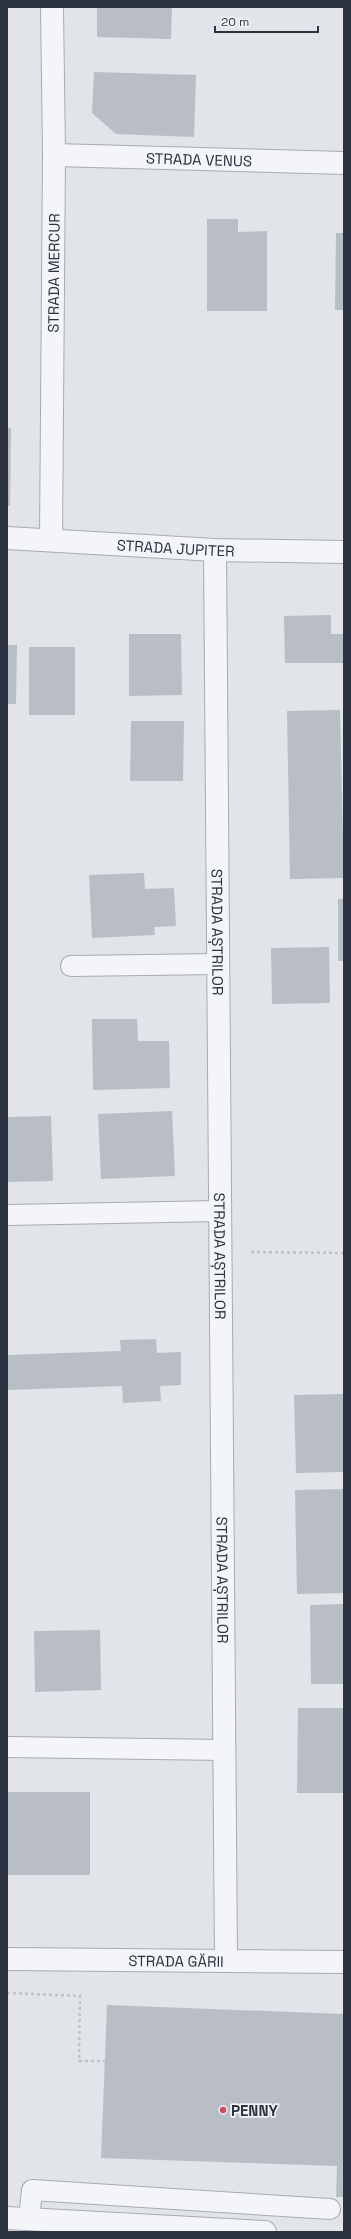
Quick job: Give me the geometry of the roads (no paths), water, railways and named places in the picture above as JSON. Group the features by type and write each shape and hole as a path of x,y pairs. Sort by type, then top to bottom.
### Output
{"street":[{"name":"STRADA MERCUR","path":"51,540 54,155 52,7"},
{"name":"STRADA VENUS","path":"54,155 344,162"},
{"name":"STRADA JUPITER","path":"7,538 215,550 344,552"},
{"name":"STRADA AȘTRILOR","path":"215,550 226,1961"},
{"name":"STRADA GĂRII","path":"7,1959 344,1962"},
{"path":"7,2218 265,2232"}],"lane":[{"path":"71,966 218,964"},
{"path":"7,1216 220,1211"},
{"path":"7,1747 225,1750"},
{"path":"29,2220 32,2190 330,2209"}],"place":[{"name":"PENNY","path":"223,2110"}]}
